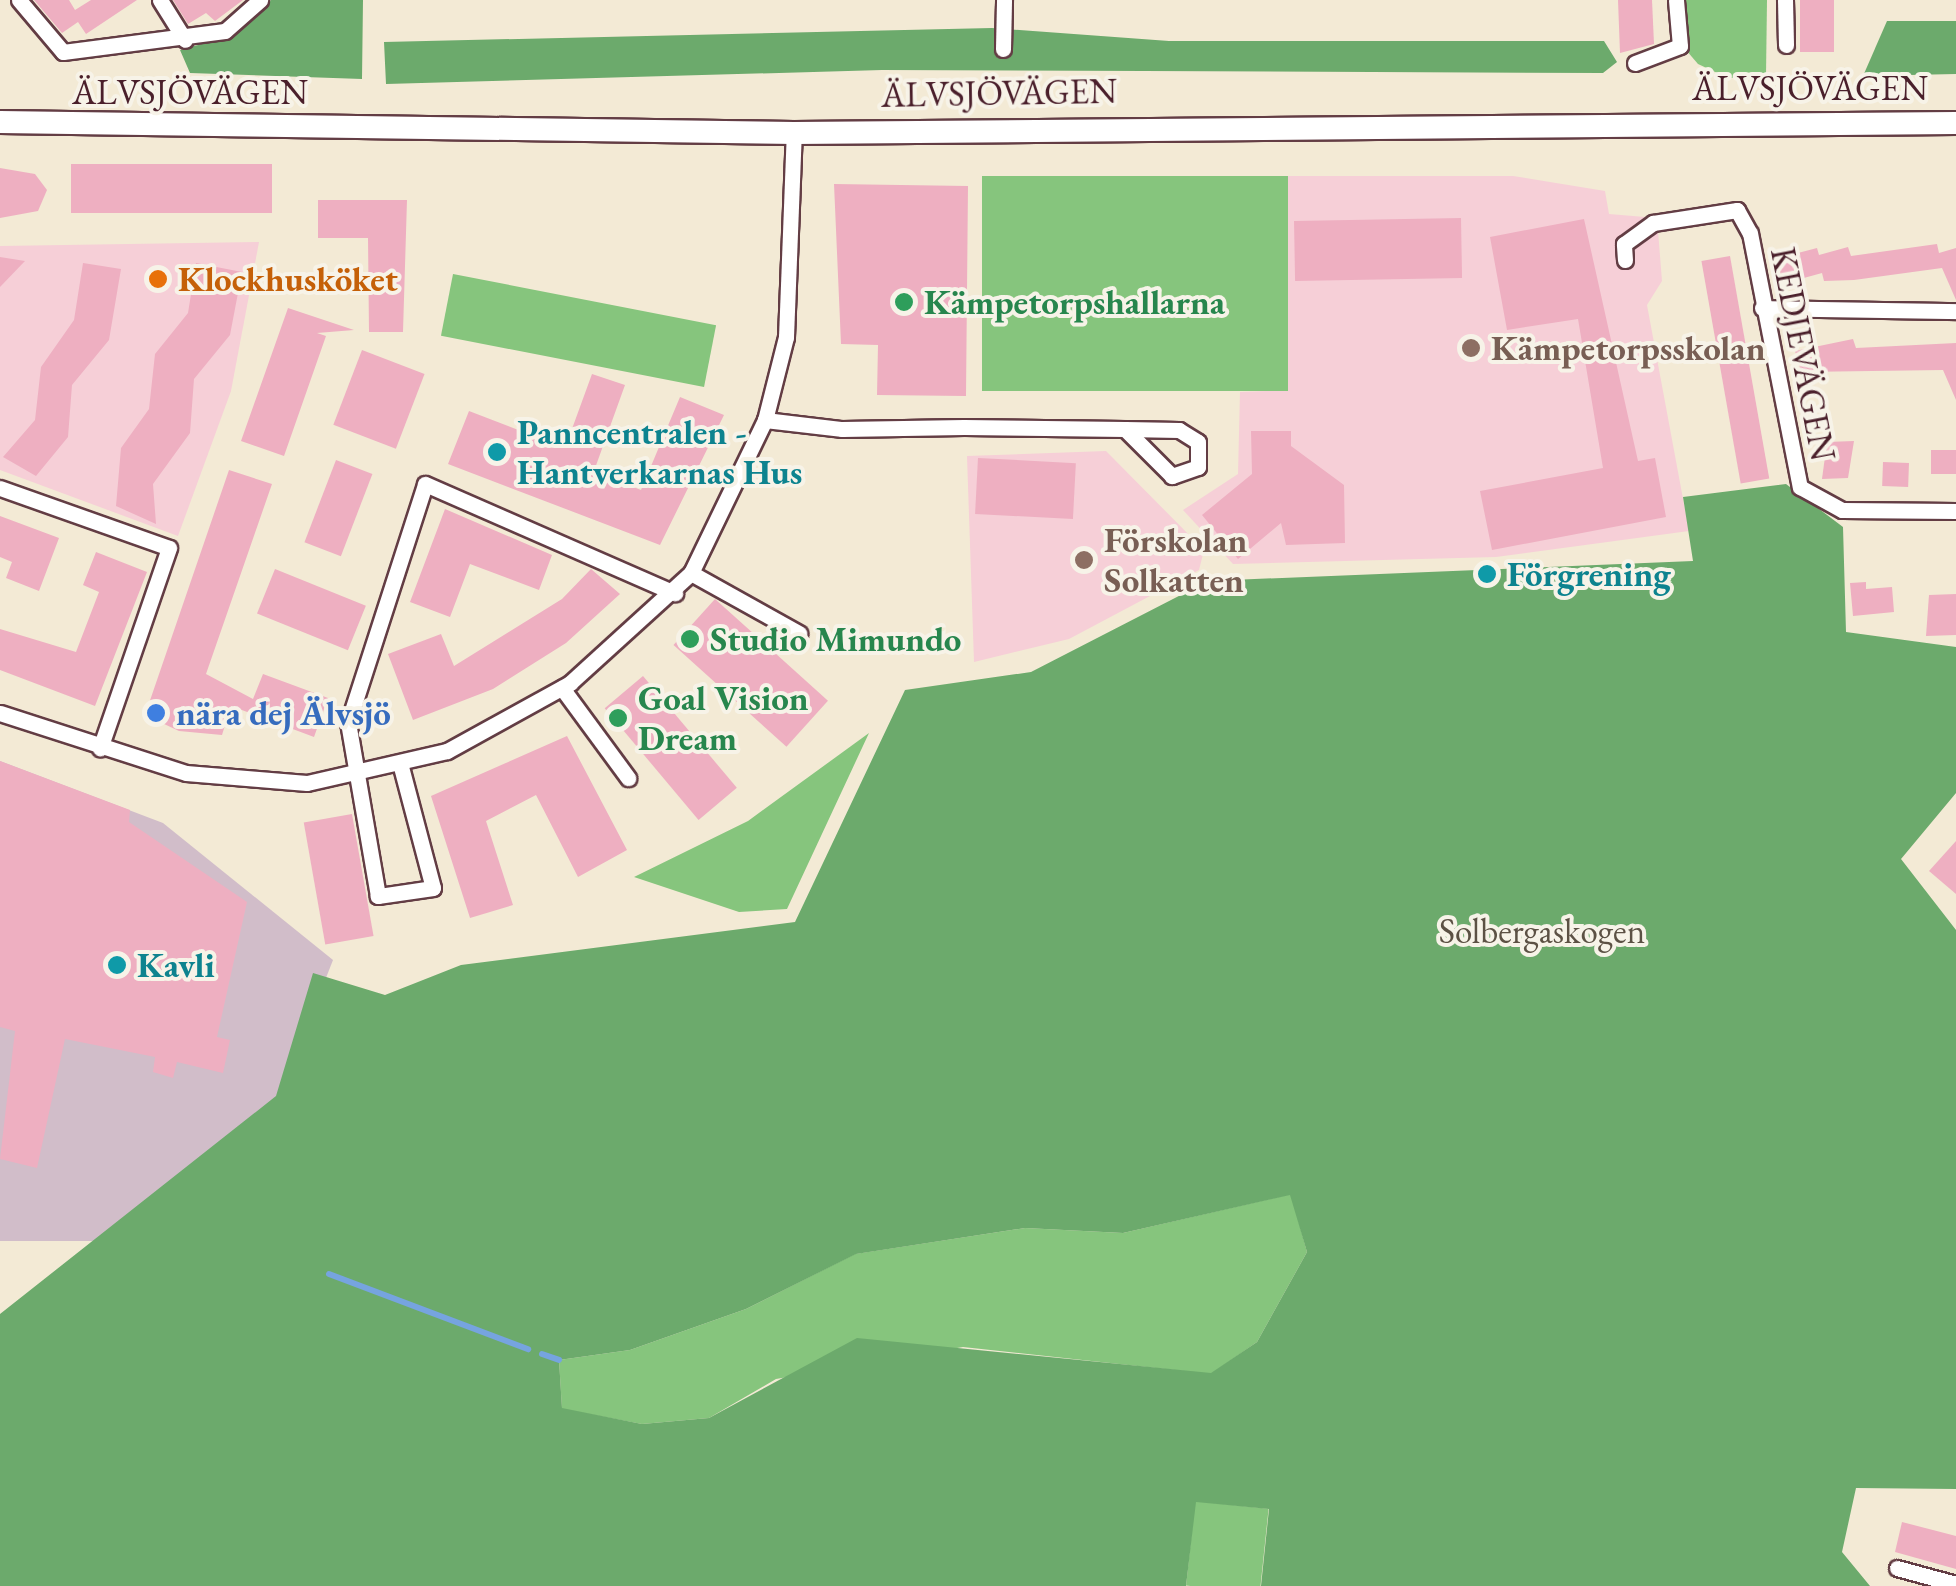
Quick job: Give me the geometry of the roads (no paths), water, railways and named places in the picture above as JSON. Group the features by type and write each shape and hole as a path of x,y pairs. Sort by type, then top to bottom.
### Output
{"main road":[{"name":"ÄLVSJÖVÄGEN","path":"0,122 45,126 794,133 1956,123"},
{"name":"ÄLVSJÖVÄGEN","path":"0,136 45,126"}],"street":[{"path":"20,0 63,52 184,40 226,31 260,0"},
{"path":"160,0 184,40"},
{"path":"1003,49 1004,0"},
{"path":"1635,63 1680,46 1676,0"},
{"path":"1785,0 1786,45"},
{"path":"0,712 100,748 259,784 356,774 447,751 562,688 675,593 691,573 765,420 786,338 794,133"},
{"name":"KEDJEVÄGEN","path":"1626,260 1624,244 1643,228 1732,207 1748,224 1790,471 1809,498 1842,510 1956,512"},
{"path":"1762,308 1956,310"},
{"path":"765,420 1125,429 1188,431 1201,448 1198,467 1172,476 1125,429"},
{"path":"400,764 433,888 378,896 348,723 425,484 675,593"},
{"path":"0,488 168,548 100,748"},
{"path":"691,573 798,633"},
{"path":"562,688 628,778"},
{"path":"1898,1568 1956,1584"}],"waterway":[{"path":"329,1274 528,1349"},
{"path":"542,1354 559,1360"}],"place":[{"name":"Klockhusköket","path":"158,279"},
{"name":"Kämpetorpshallarna","path":"904,302"},
{"name":"Kämpetorpsskolan","path":"1471,348"},
{"name":"Panncentralen - Hantverkarnas Hus","path":"497,452"},
{"name":"Förskolan Solkatten","path":"1084,560"},
{"name":"Förgrening","path":"1487,574"},
{"name":"Studio Mimundo","path":"690,639"},
{"name":"nära dej Älvsjö","path":"156,713"},
{"name":"Goal Vision Dream","path":"618,718"},
{"name":"Kavli","path":"117,965"}],"park label":[{"name":"Solbergaskogen","path":"1542,931"}]}
